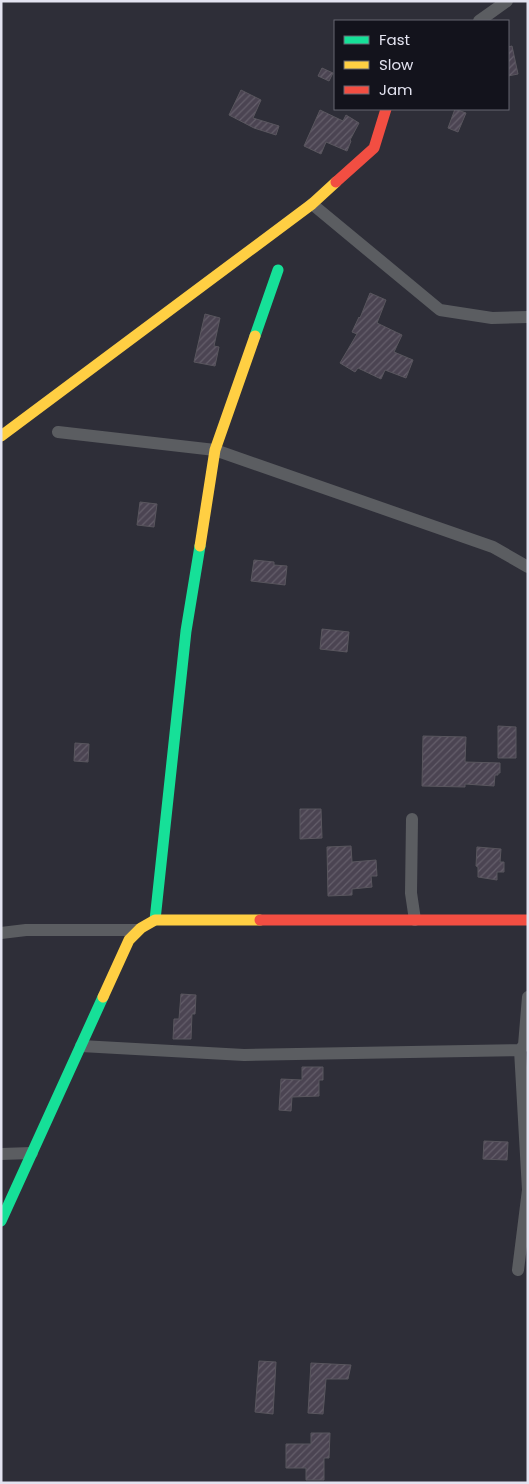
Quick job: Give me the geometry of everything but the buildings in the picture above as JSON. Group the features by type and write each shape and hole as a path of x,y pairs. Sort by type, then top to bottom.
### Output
{"street":[{"path":"480,20 507,1"},
{"path":"1,436 312,204 374,148 386,110"},
{"path":"312,204 440,310 492,318 528,317"},
{"path":"156,920 186,631 216,450 278,270"},
{"path":"58,432 216,450 493,547 528,568"},
{"path":"412,819 411,893 414,920"},
{"path":"1,1221 129,940 137,930 147,924 156,920 528,920"},
{"path":"1,933 26,930 137,930"},
{"path":"518,1270 528,1190 520,1050 524,1045 528,997"},
{"path":"81,1046 244,1055 520,1050"},
{"path":"1,1154 32,1153"}],"traffic: fast":[{"path":"255,336 278,270"},
{"path":"155,920 186,631 200,546"},
{"path":"1,1221 103,997"}],"traffic: slow":[{"path":"1,436 312,204 336,182"},
{"path":"200,546 215,450 255,336"},
{"path":"103,997 129,940 141,928 155,920 260,920"}],"traffic: jam":[{"path":"336,182 374,148 386,110"},
{"path":"260,920 528,920"}]}
